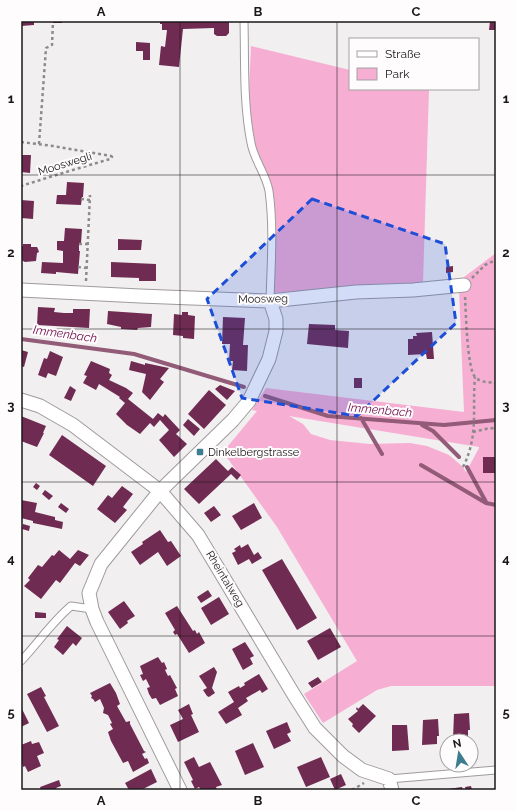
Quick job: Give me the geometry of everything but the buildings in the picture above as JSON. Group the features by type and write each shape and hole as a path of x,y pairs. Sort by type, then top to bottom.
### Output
{"street":[{"name":"Moosweg","path":"21,290 270,301 356,292 413,290 464,285"},
{"path":"180,790 96,622 92,609 90,593 101,564 160,491 233,420 249,401 269,359 276,331 276,319 270,301"},
{"name":"Rheintalweg","path":"21,400 40,406 73,425 160,491 198,535 294,695 316,728 342,756 362,770 391,784"}],"lane":[{"path":"244,21 247,119 254,154 269,189 271,230 270,301"},
{"path":"21,661 36,646 61,614 71,606 92,609"},
{"path":"391,784 496,770"}],"path":[{"path":"21,142 39,144 46,48 52,45 53,21"},
{"name":"Mooswegli","path":"21,186 110,159 111,156 39,144"},
{"path":"85,293 90,195"},
{"path":"81,199 90,200"},
{"path":"79,244 88,244"},
{"path":"463,467 473,438 475,377 470,363 464,285 485,265 496,260"},
{"path":"78,267 86,268"},
{"path":"475,377 483,382 496,383"},
{"path":"473,432 490,428 496,429"}],"highlighted area":[{"path":"312,199 445,244 456,323 357,416 242,398 207,299"}],"green space":[{"path":"251,46 349,70 349,90 429,90 423,283 273,293 276,234 274,199 268,176 254,141 250,118 249,94"},
{"path":"496,253 496,686 391,686 377,690 323,723 304,694 357,661 277,527 223,452 257,411 252,410 266,388 464,412 459,290 464,277","holes":["289,416 479,447 466,472 463,467 449,455 427,446 410,443 370,444 330,440 311,434 303,424"]}],"waterway":[{"name":"Immenbach","path":"21,339 134,354 244,387"},
{"name":"Immenbach","path":"265,396 328,416 444,425 496,420"},
{"path":"361,418 382,454"},
{"path":"422,425 433,431 459,457"},
{"path":"421,465 486,503 496,505"},
{"path":"467,467 486,502"}],"place":[{"name":"Dinkelbergstrasse","path":"200,452"}]}
